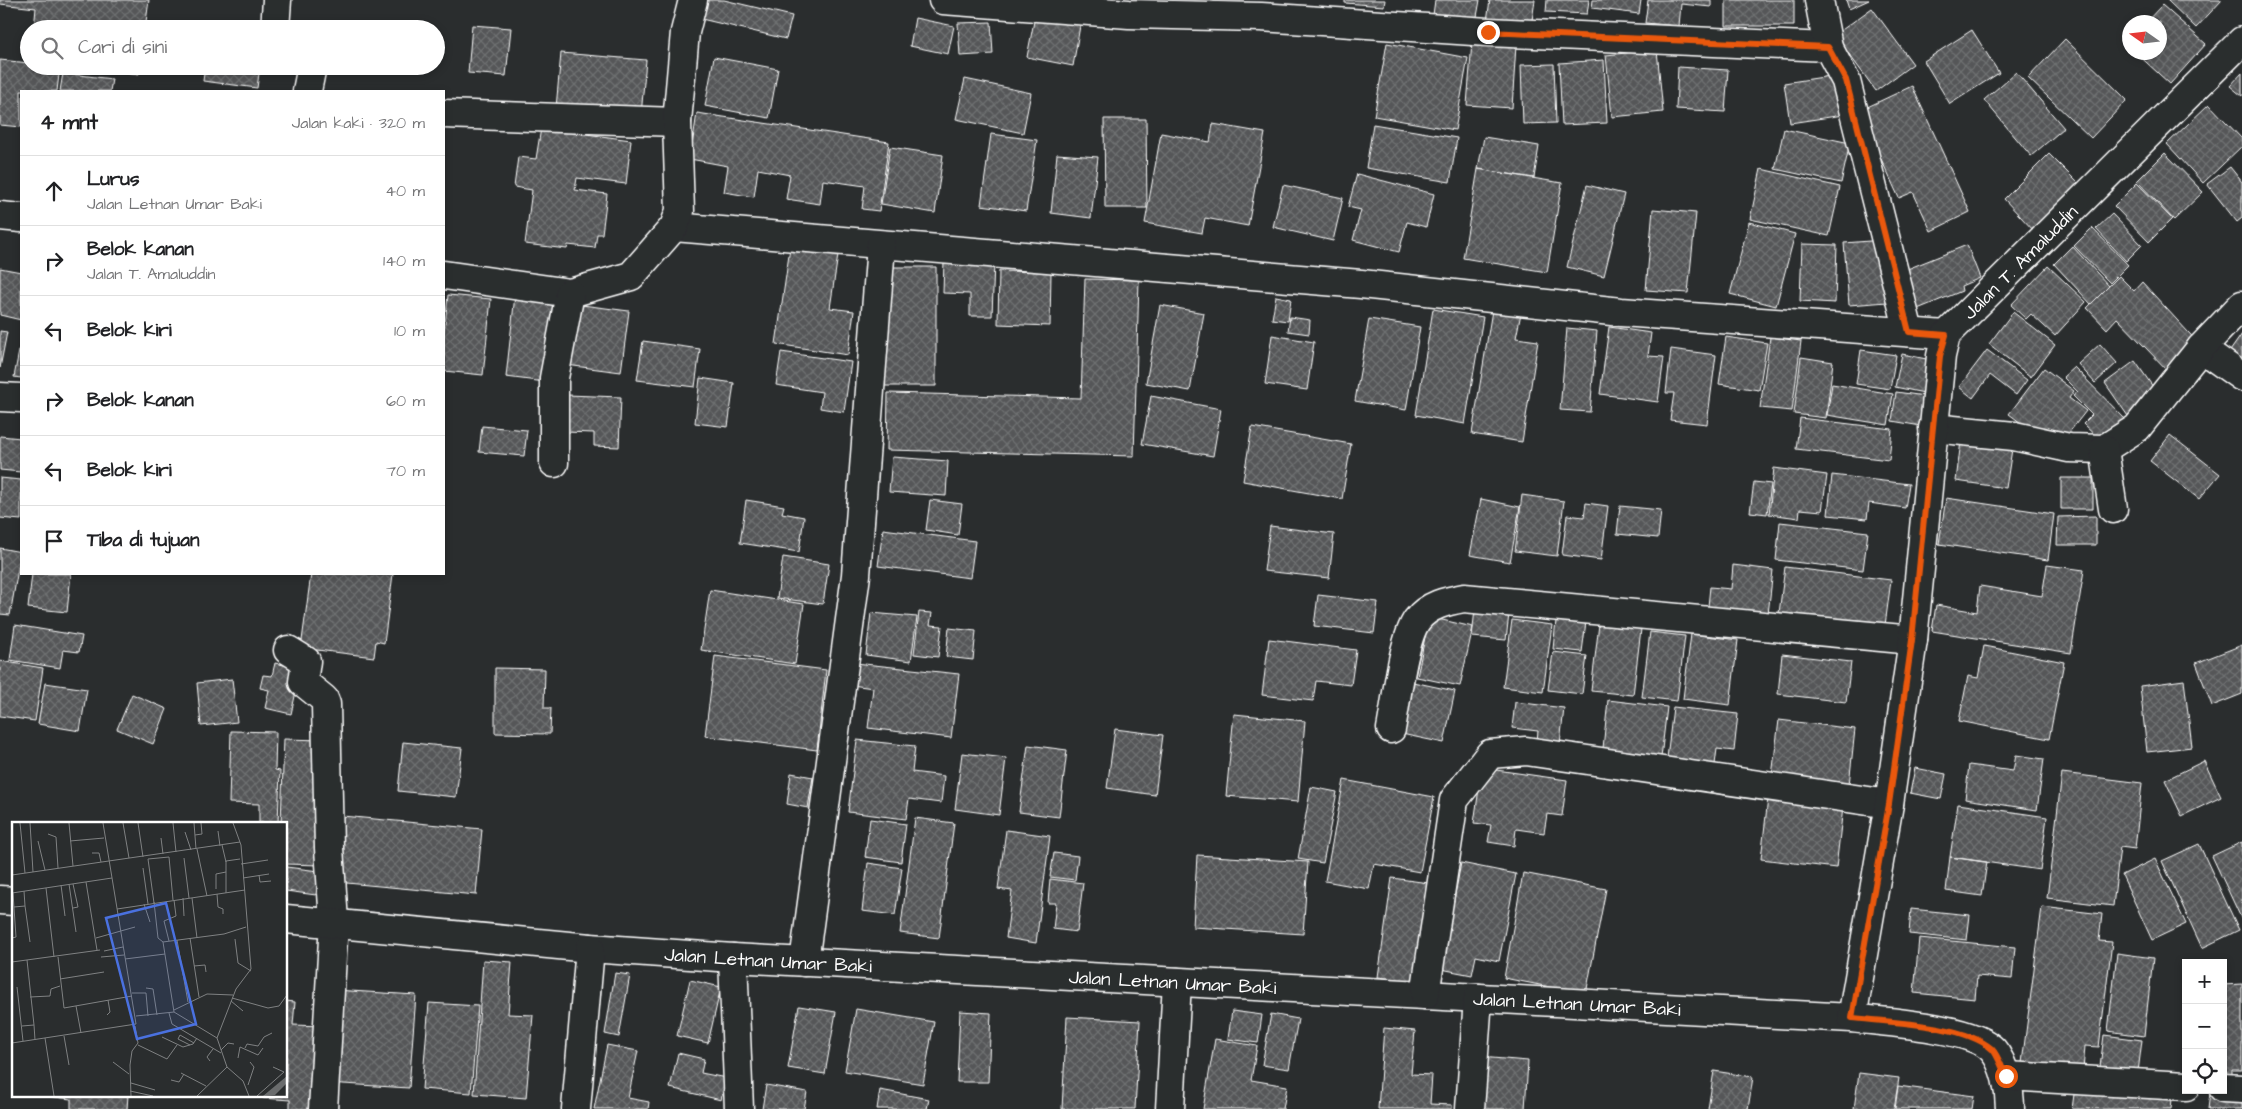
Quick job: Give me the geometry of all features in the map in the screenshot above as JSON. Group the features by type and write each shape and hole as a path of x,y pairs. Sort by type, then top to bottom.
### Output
{"street":[{"path":"276,20 277,0"},
{"path":"445,275 570,293 631,276 674,227 680,211 676,122 685,32 693,0"},
{"path":"943,0 1128,14 1261,18 1488,32 1828,47"},
{"path":"1819,0 1828,47 1846,80 1909,332"},
{"name":"Jalan T. Amaluddin","path":"1852,1018 1889,804 1912,640 1940,356 1946,335 2242,40"},
{"path":"307,90 310,75"},
{"path":"445,114 676,122"},
{"path":"0,216 20,218"},
{"path":"674,227 1361,284 1620,312 1946,335"},
{"path":"804,962 856,575 881,245"},
{"path":"554,463 554,378 570,293"},
{"path":"1933,428 2014,436 2069,448 2104,448 2137,428 2201,348 2242,305"},
{"path":"2201,348 2242,377"},
{"path":"0,397 20,398"},
{"path":"2104,448 2113,509"},
{"path":"1391,729 1408,637 1417,620 1429,608 1446,601 1464,598 1912,640"},
{"path":"288,650 306,661 303,682 324,699 326,704 329,848 334,922 323,1109"},
{"path":"1425,995 1454,800 1490,754 1526,752 1889,804"},
{"name":"Jalan Letnan Umar Baki","path":"288,919 334,922 590,948 734,958 1852,1018 1932,1027 1968,1036 1993,1050 2006,1076 2010,1109"},
{"path":"576,1109 590,948"},
{"path":"734,958 739,1109"},
{"path":"1170,1109 1176,982"},
{"path":"1470,1109 1478,998"},
{"path":"2006,1076 2182,1086"},
{"path":"2227,1088 2242,1089"}],"building":[{"path":"0,0 149,0 146,20 35,20 36,8 0,4"},
{"path":"697,0 724,0 792,16 786,39 693,17"},
{"path":"1345,0 1385,0 1384,6 1345,3"},
{"path":"1435,0 1480,0 1476,22 1433,15"},
{"path":"1490,0 1535,0 1531,27 1487,21"},
{"path":"1547,0 1589,0 1587,14 1546,12"},
{"path":"1593,0 1641,0 1639,14 1592,8"},
{"path":"1648,0 1711,0 1711,7 1681,4 1679,26 1645,23"},
{"path":"1726,0 1794,0 1794,26 1726,26"},
{"path":"1846,0 1869,0 1849,9"},
{"path":"2167,0 2222,0 2196,28"},
{"path":"2162,5 2206,44 2170,84 2144,60 2167,60 2167,15 2153,15"},
{"path":"1872,8 1913,64 1876,91 1835,35"},
{"path":"1036,11 1081,20 1073,66 1027,57"},
{"path":"915,18 954,26 948,54 910,46"},
{"path":"991,22 993,54 960,56 958,23"},
{"path":"472,25 511,28 506,76 468,73"},
{"path":"1972,30 1999,73 1950,104 1924,61"},
{"path":"2065,39 2127,100 2091,138 2028,78"},
{"path":"1472,42 1516,45 1512,108 1467,105"},
{"path":"1387,43 1468,58 1455,130 1374,116"},
{"path":"1657,50 1663,112 1612,117 1606,55"},
{"path":"561,53 646,60 641,115 556,108"},
{"path":"714,57 778,69 769,118 705,106"},
{"path":"0,60 20,62 20,75 59,75 57,90 20,90 20,127 0,125"},
{"path":"1604,60 1607,123 1562,125 1559,63"},
{"path":"1554,64 1556,123 1523,124 1521,65"},
{"path":"1678,67 1728,70 1725,112 1676,109"},
{"path":"2016,72 2064,128 2031,156 1984,100"},
{"path":"2242,73 2242,96 2230,86"},
{"path":"63,75 112,79 110,90 60,90"},
{"path":"204,75 259,75 257,88 203,81"},
{"path":"1837,75 1843,115 1790,123 1784,83"},
{"path":"965,79 1031,93 1023,133 956,119"},
{"path":"1912,86 1970,212 1931,231 1913,192 1899,198 1859,111"},
{"path":"2209,104 2242,139 2242,146 2203,183 2167,144"},
{"path":"697,113 889,142 879,211 862,209 865,186 823,180 820,204 786,199 790,175 758,169 754,197 724,192 728,166 690,159"},
{"path":"1104,119 1146,119 1147,208 1105,208"},
{"path":"1213,124 1265,133 1248,226 1205,218 1202,233 1145,223 1161,133 1210,142"},
{"path":"1373,124 1457,138 1450,182 1366,168"},
{"path":"541,128 631,140 626,184 577,178 575,190 607,194 602,234 597,234 595,248 568,245 567,249 525,244 532,190 514,187 518,157 536,159"},
{"path":"1784,129 1850,143 1841,183 1775,169"},
{"path":"991,134 1037,140 1026,211 981,205"},
{"path":"1484,137 1539,146 1534,178 1478,169"},
{"path":"890,147 943,155 935,213 881,204"},
{"path":"2165,153 2203,192 2174,220 2137,181"},
{"path":"1057,154 1098,157 1091,218 1051,213"},
{"path":"2049,154 2082,187 2036,233 2004,199"},
{"path":"2230,167 2242,182 2242,218 2237,222 2207,184"},
{"path":"1478,169 1562,183 1547,272 1463,258"},
{"path":"1761,169 1840,187 1829,236 1750,219"},
{"path":"1357,174 1434,194 1426,227 1407,222 1399,252 1353,240 1361,210 1348,207"},
{"path":"2137,183 2172,219 2149,242 2114,206"},
{"path":"1283,185 1343,198 1333,241 1273,227"},
{"path":"1587,185 1624,194 1604,276 1567,267"},
{"path":"1653,209 1696,213 1688,293 1646,290"},
{"path":"2112,214 2142,245 2126,261 2096,229"},
{"path":"1749,222 1795,234 1776,306 1730,294"},
{"path":"2092,228 2128,265 2110,283 2074,246"},
{"path":"1883,240 1887,302 1849,305 1844,243"},
{"path":"1802,244 1837,245 1835,303 1800,301"},
{"path":"1967,245 1980,278 1961,286 1962,291 1915,310 1900,272"},
{"path":"2072,246 2109,286 2091,304 2054,264"},
{"path":"790,248 838,255 830,308 854,311 848,355 776,344"},
{"path":"944,261 994,262 992,316 970,316 970,294 943,293"},
{"path":"2048,266 2086,302 2055,336 2031,314 2026,319 2011,305"},
{"path":"882,267 936,267 936,386 881,386"},
{"path":"0,268 20,272 20,320 0,315"},
{"path":"999,271 1051,272 1050,326 998,324"},
{"path":"2119,276 2134,291 2142,282 2200,345 2171,374 2117,318 2107,329 2087,308"},
{"path":"1085,279 1139,280 1134,456 887,450 888,393 1081,398"},
{"path":"448,295 491,299 483,375 445,371 445,324"},
{"path":"515,295 562,300 553,383 506,377"},
{"path":"1276,296 1291,299 1288,321 1272,319"},
{"path":"574,304 629,311 621,372 566,365"},
{"path":"1493,304 1522,308 1516,338 1538,341 1522,442 1472,434"},
{"path":"1160,305 1204,313 1190,391 1146,383"},
{"path":"1433,309 1483,317 1465,424 1416,415"},
{"path":"2013,312 2055,345 2031,377 1989,344"},
{"path":"1290,317 1310,320 1309,334 1288,331"},
{"path":"1369,319 1420,327 1406,410 1355,401"},
{"path":"1609,327 1651,333 1648,356 1664,357 1658,402 1600,394"},
{"path":"1567,328 1597,331 1590,412 1560,410"},
{"path":"0,331 7,332 0,368"},
{"path":"2242,334 2242,364 2228,354"},
{"path":"1272,335 1314,342 1307,390 1265,384"},
{"path":"1726,337 1767,343 1759,390 1719,384"},
{"path":"1770,337 1801,341 1792,411 1760,408"},
{"path":"643,341 700,349 695,387 637,380"},
{"path":"2100,344 2117,363 2095,383 2078,364"},
{"path":"20,346 20,378 14,377"},
{"path":"1671,349 1716,355 1707,424 1670,420 1674,393 1666,393"},
{"path":"1861,350 1896,355 1890,389 1856,384"},
{"path":"1987,350 2027,380 2016,395 1990,375 1973,398 1959,387"},
{"path":"781,352 851,362 844,412 820,408 822,392 776,385"},
{"path":"1902,354 1936,361 1929,394 1895,387"},
{"path":"1801,357 1833,362 1826,418 1794,414"},
{"path":"2135,361 2160,397 2130,419 2105,383"},
{"path":"2074,367 2127,421 2104,444 2083,424 2092,415 2073,396 2078,392 2063,377"},
{"path":"2044,368 2074,391 2069,398 2086,411 2060,444 2040,437 2009,414"},
{"path":"700,378 734,383 728,427 695,423"},
{"path":"1832,384 1893,394 1888,425 1827,415"},
{"path":"1896,392 1925,396 1921,426 1892,421"},
{"path":"567,395 621,397 619,447 594,446 594,433 565,432"},
{"path":"1151,396 1221,409 1213,456 1142,444"},
{"path":"1800,418 1892,429 1889,460 1796,449"},
{"path":"482,426 527,430 524,456 479,452"},
{"path":"1252,427 1351,444 1342,499 1243,481"},
{"path":"2170,435 2220,474 2199,499 2150,461"},
{"path":"0,436 20,438 20,472 0,470"},
{"path":"1961,441 2012,449 2006,488 1956,481"},
{"path":"892,457 948,461 946,496 889,492"},
{"path":"1774,468 1827,475 1822,511 1800,509 1799,518 1769,514"},
{"path":"1832,475 1909,484 1905,508 1869,503 1867,519 1828,515"},
{"path":"0,478 20,480 20,520 0,518"},
{"path":"2061,478 2093,478 2093,509 2061,509"},
{"path":"1754,482 1771,484 1767,514 1750,512"},
{"path":"1522,495 1564,501 1557,556 1515,551"},
{"path":"1946,498 2054,514 2048,560 1939,544"},
{"path":"1481,499 1520,507 1510,562 1470,555"},
{"path":"746,500 784,506 782,513 804,517 799,552 740,543"},
{"path":"930,500 962,504 958,535 926,530"},
{"path":"1586,503 1608,506 1601,560 1562,555 1567,515 1584,517"},
{"path":"1620,506 1661,510 1658,538 1617,534"},
{"path":"2096,516 2096,545 2057,545 2058,517"},
{"path":"1780,522 1868,532 1863,570 1776,560"},
{"path":"1270,526 1334,534 1329,578 1264,571"},
{"path":"883,529 975,541 970,578 878,566"},
{"path":"0,548 20,552 20,558 10,615 0,614"},
{"path":"783,557 829,564 823,604 777,598"},
{"path":"1733,565 1773,570 1767,623 1707,616 1710,587 1731,589"},
{"path":"2047,565 2084,570 2071,653 1932,631 1936,605 1977,612 1980,586 2042,596"},
{"path":"1785,567 1891,580 1884,633 1778,621"},
{"path":"32,575 71,575 67,612 28,608"},
{"path":"311,575 393,575 384,643 376,641 374,657 301,648"},
{"path":"710,590 804,604 795,664 701,650"},
{"path":"1318,595 1378,602 1374,633 1314,626"},
{"path":"1476,600 1510,605 1506,640 1472,637"},
{"path":"1557,611 1587,614 1582,652 1553,649"},
{"path":"919,612 932,613 930,625 942,626 938,657 914,654"},
{"path":"871,613 917,617 911,661 866,655"},
{"path":"1429,617 1473,627 1460,686 1417,677"},
{"path":"1512,620 1552,625 1543,692 1503,687"},
{"path":"1599,624 1641,629 1633,695 1591,691"},
{"path":"15,625 82,636 79,652 63,650 60,668 10,660"},
{"path":"949,628 976,631 973,660 946,657"},
{"path":"1650,632 1685,636 1677,701 1642,697"},
{"path":"1691,634 1738,640 1730,705 1683,699"},
{"path":"1269,639 1356,650 1351,685 1316,681 1313,701 1262,695"},
{"path":"2242,645 2242,694 2212,706 2196,663"},
{"path":"1984,646 2064,662 2049,739 1959,721 1968,676 1978,678"},
{"path":"1553,652 1587,656 1582,694 1548,690"},
{"path":"1782,654 1851,662 1846,702 1778,694"},
{"path":"715,656 826,670 817,750 705,736"},
{"path":"0,661 43,668 35,721 0,716"},
{"path":"275,663 301,669 291,714 265,708 269,690 260,688 263,675 272,676"},
{"path":"855,663 959,674 951,738 868,728 873,688 852,685"},
{"path":"495,668 545,669 544,708 551,708 550,734 495,733"},
{"path":"232,679 237,722 201,726 197,683"},
{"path":"2184,680 2192,747 2147,752 2140,686"},
{"path":"1408,681 1455,691 1444,743 1397,733"},
{"path":"45,683 87,689 80,731 38,724"},
{"path":"132,694 167,709 153,744 117,729"},
{"path":"1608,700 1667,707 1660,766 1602,758"},
{"path":"1515,702 1564,708 1559,753 1536,750 1538,731 1512,728"},
{"path":"1673,707 1738,714 1734,751 1717,749 1714,772 1666,767"},
{"path":"1234,714 1305,721 1298,802 1226,796"},
{"path":"1779,720 1855,729 1849,785 1772,776"},
{"path":"1115,729 1163,735 1155,795 1107,788"},
{"path":"231,731 276,732 275,770 280,771 278,822 259,822 259,804 229,803"},
{"path":"284,739 324,740 320,865 288,864 288,822 281,822"},
{"path":"857,740 915,746 912,772 944,776 941,803 909,799 906,819 848,812"},
{"path":"403,742 462,748 456,797 398,791"},
{"path":"1028,745 1067,750 1059,817 1019,812"},
{"path":"962,753 1006,758 999,815 955,809"},
{"path":"2016,755 2044,759 2037,810 1965,799 1969,765 2013,771"},
{"path":"2204,761 2221,797 2182,816 2165,780"},
{"path":"1482,768 1567,780 1562,816 1547,814 1544,833 1516,829 1514,846 1488,842 1491,825 1474,823"},
{"path":"1915,768 1946,774 1941,799 1910,793"},
{"path":"791,773 813,777 808,808 787,804"},
{"path":"2062,773 2142,783 2135,849 2120,847 2113,906 2047,898"},
{"path":"1344,780 1434,797 1420,872 1374,864 1369,889 1325,881"},
{"path":"1311,787 1337,792 1323,863 1298,859"},
{"path":"1768,798 1843,807 1836,868 1761,859"},
{"path":"1958,804 2047,817 2040,870 1950,857"},
{"path":"342,816 482,829 476,895 336,882"},
{"path":"915,818 954,823 939,938 900,933"},
{"path":"870,819 906,824 901,862 865,857"},
{"path":"1006,830 1050,836 1036,943 1006,938 1012,891 998,889"},
{"path":"2242,842 2242,920 2212,856"},
{"path":"2199,844 2239,930 2202,948 2162,861"},
{"path":"1054,853 1078,856 1075,880 1050,877"},
{"path":"1197,855 1308,862 1303,934 1193,927"},
{"path":"1950,857 1987,862 1982,896 1946,891"},
{"path":"2155,859 2186,924 2152,940 2122,875"},
{"path":"868,863 902,868 895,915 862,911"},
{"path":"1461,863 1516,874 1499,961 1476,956 1472,975 1441,969"},
{"path":"288,867 319,871 316,895 288,891"},
{"path":"1523,873 1606,889 1586,994 1504,978"},
{"path":"1392,878 1436,884 1422,983 1378,977"},
{"path":"1050,879 1083,883 1077,932 1053,929 1056,903 1048,903"},
{"path":"2042,907 2102,914 2099,941 2112,942 2099,1047 2085,1046 2083,1070 2022,1063"},
{"path":"1911,909 1970,915 1967,940 1909,934"},
{"path":"1919,938 2015,947 2012,979 1977,976 1975,999 1914,993"},
{"path":"2117,953 2153,958 2144,1036 2108,1031"},
{"path":"483,960 512,962 508,1014 533,1015 526,1098 474,1094"},
{"path":"615,973 630,975 619,1037 605,1034"},
{"path":"690,980 721,987 708,1043 677,1036"},
{"path":"2242,984 2242,1070 2232,1070 2232,1076 2227,1077 2227,1004 2227,985"},
{"path":"334,990 416,995 409,1088 327,1083"},
{"path":"288,1001 295,1002 293,1025 322,1026 316,1109 290,1109 290,1100 263,1098 263,1096 288,1096"},
{"path":"429,1003 478,1006 471,1093 422,1089"},
{"path":"799,1006 836,1012 825,1074 788,1068"},
{"path":"856,1009 934,1022 923,1084 845,1071"},
{"path":"960,1011 991,1013 988,1082 957,1082"},
{"path":"1232,1011 1262,1015 1258,1043 1228,1039"},
{"path":"1271,1014 1298,1019 1289,1069 1262,1065"},
{"path":"1067,1017 1140,1021 1135,1109 1062,1109"},
{"path":"1384,1028 1415,1031 1411,1074 1432,1075 1430,1104 1452,1105 1452,1109 1378,1109"},
{"path":"2104,1035 2142,1040 2137,1080 2099,1075"},
{"path":"1215,1039 1257,1046 1251,1080 1287,1086 1283,1109 1203,1109"},
{"path":"607,1045 638,1051 628,1098 649,1102 648,1109 594,1109"},
{"path":"678,1053 704,1059 701,1073 726,1078 721,1100 670,1088"},
{"path":"1480,1057 1528,1061 1525,1109 1477,1109"},
{"path":"1714,1071 1753,1077 1748,1109 1708,1109"},
{"path":"1859,1073 1899,1078 1894,1109 1854,1109"},
{"path":"766,1085 807,1092 804,1109 762,1109"},
{"path":"1898,1086 1974,1096 1972,1109 1895,1109"},
{"path":"2075,1087 2172,1099 2171,1109 2072,1109"},
{"path":"880,1090 929,1099 927,1109 877,1109"},
{"path":"2210,1094 2242,1097 2242,1109 2208,1109"},
{"path":"46,1096 128,1096 127,1109 71,1109 71,1099"}],"route":[{"path":"1488,32 1828,47 1846,80 1909,332 1946,335 1940,356 1912,640 1889,804 1852,1018 1932,1027 1968,1036 1993,1050 2006,1076"}]}
